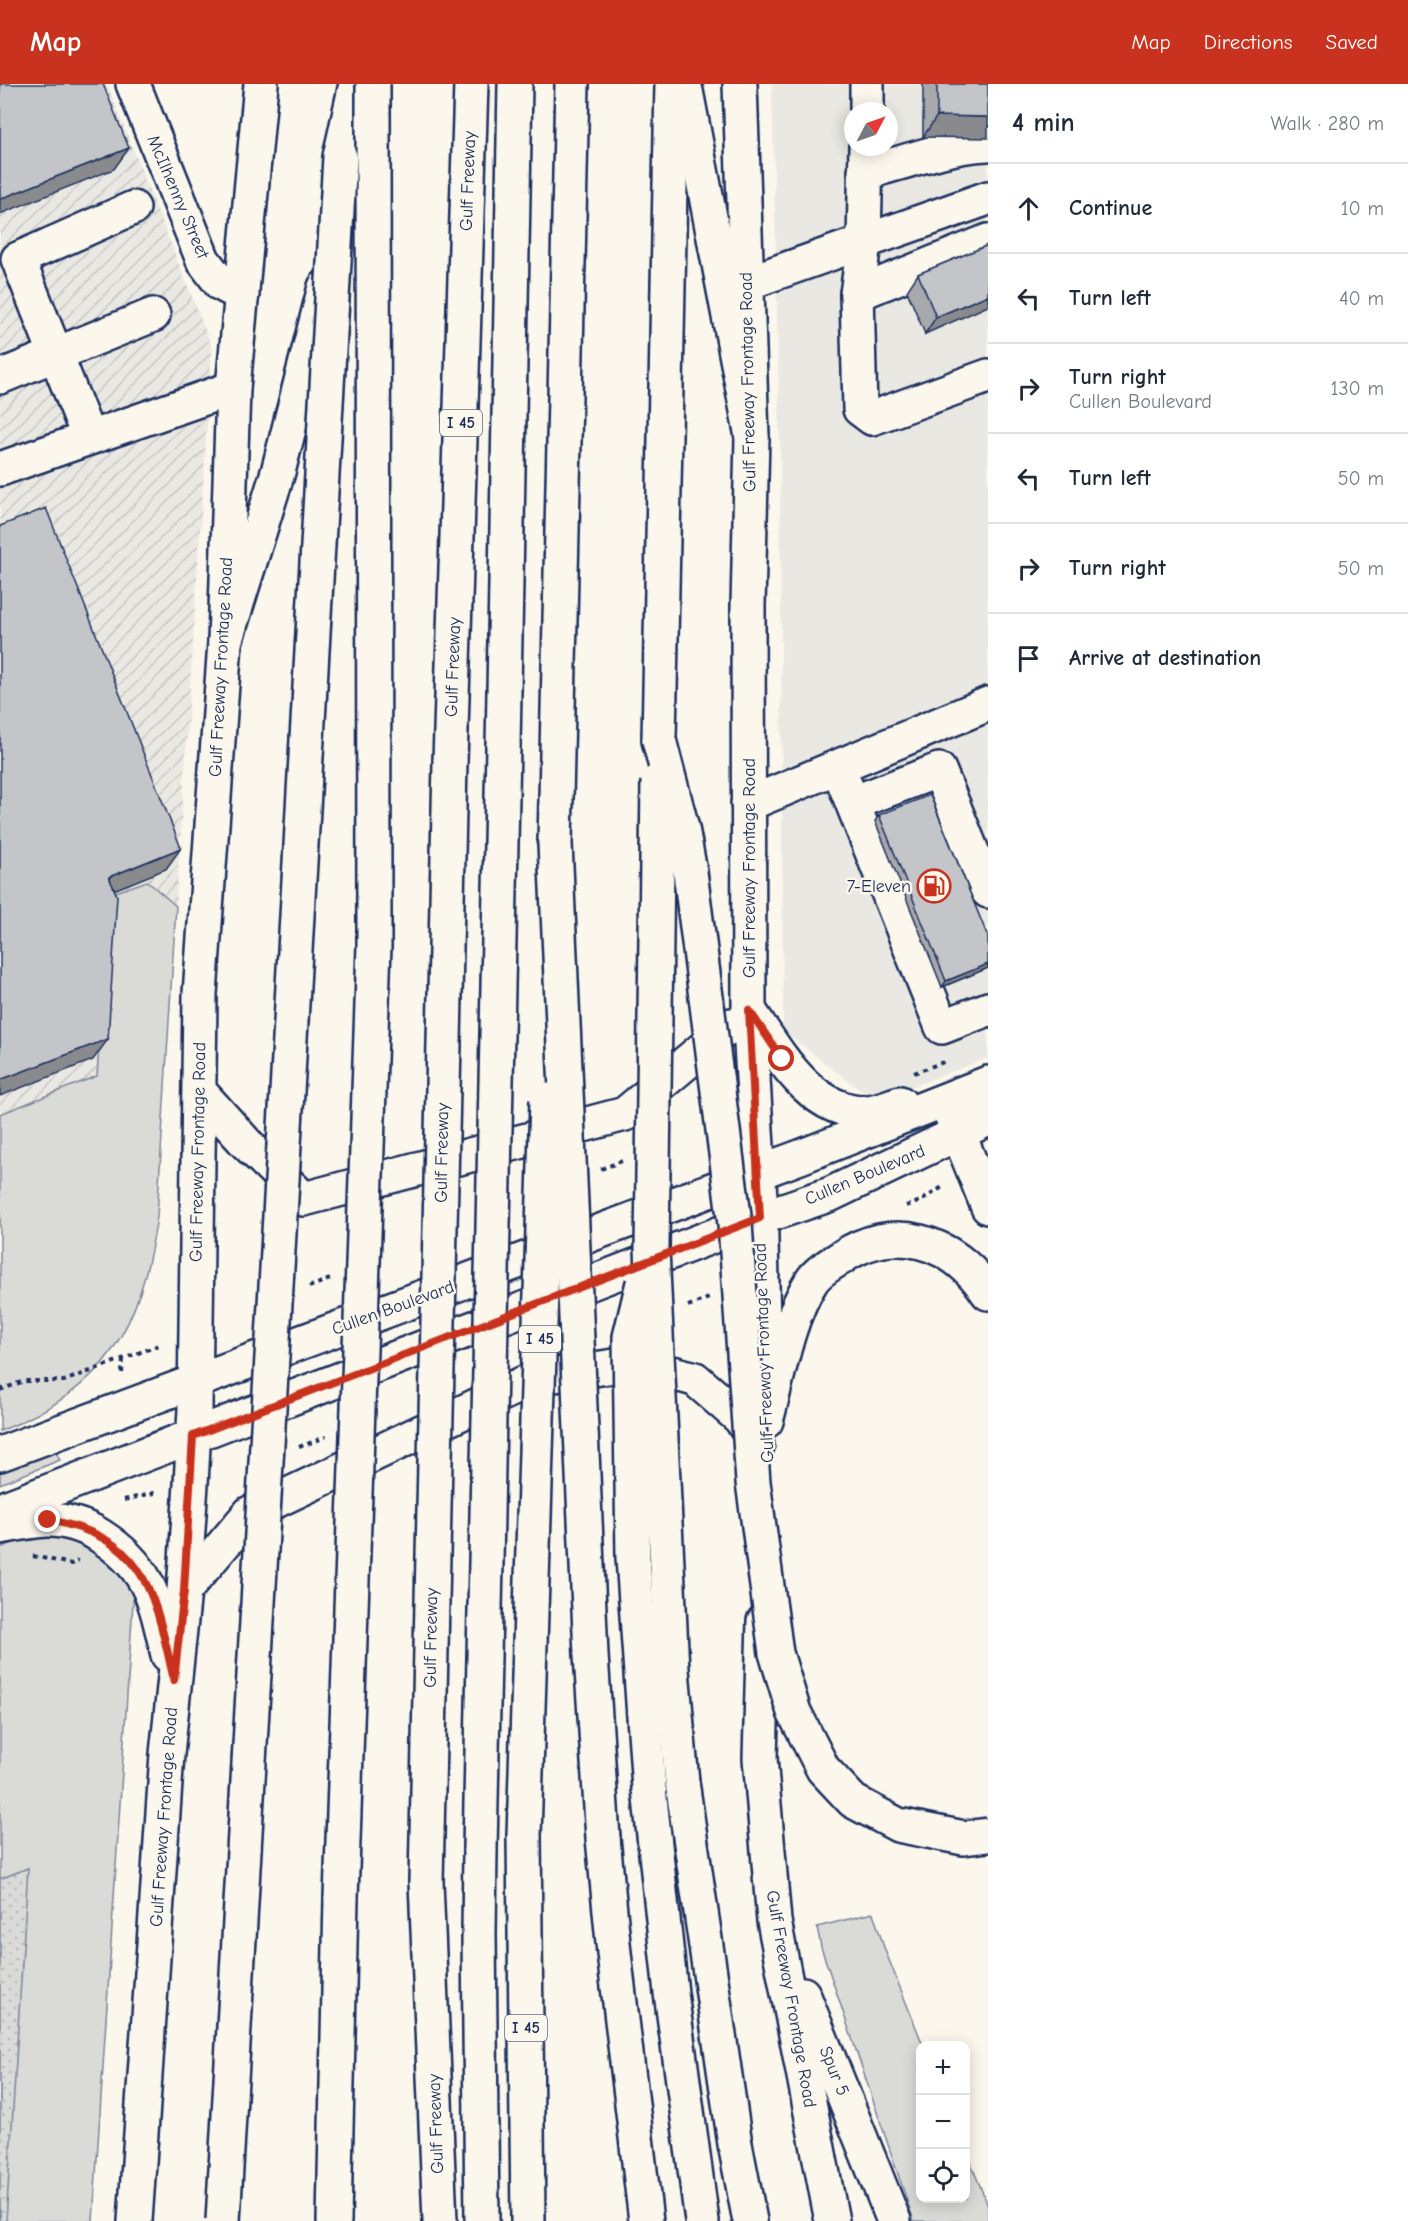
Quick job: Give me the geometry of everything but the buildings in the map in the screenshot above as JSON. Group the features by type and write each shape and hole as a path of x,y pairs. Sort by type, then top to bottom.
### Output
{"main road":[{"name":"McIlhenny Street","path":"133,84 203,260 221,284 242,295"},
{"name":"Gulf Freeway Frontage Road","path":"135,2221 174,1680 184,1591 195,1381 200,994 225,642 233,388 261,84"},
{"path":"223,2221 340,157 356,84"},
{"path":"225,642 278,472 374,84"},
{"path":"334,2221 341,1898 374,946 374,84"},
{"name":"Gulf Freeway","path":"440,2221 426,1882 450,762 471,84"},
{"name":"I 45","path":"482,2221 478,1934 515,84"},
{"name":"I 45","path":"528,2221 524,1836 559,712 572,84"},
{"path":"672,84 652,1249 672,1670 682,1782 733,2132 750,2221"},
{"path":"684,84 752,437"},
{"name":"Gulf Freeway Frontage Road","path":"741,84 752,437 748,606 749,1010 760,1218 767,1463 760,1758 774,1921 832,2221"},
{"path":"867,84 867,102"},
{"path":"988,144 964,145 866,160 864,243 857,294 860,409 872,418 988,376"},
{"path":"747,283 988,198"},
{"path":"89,438 56,356 9,263 133,208"},
{"path":"857,294 988,241"},
{"path":"0,377 153,315"},
{"path":"0,469 233,388"},
{"path":"748,804 988,704"},
{"path":"659,740 682,828 690,872 735,1224 753,1482 776,1653 794,1712 823,1769 853,1801 898,1825 964,1838 988,1836"},
{"path":"838,767 853,803 882,857 901,904 920,952 942,1027 988,1009"},
{"path":"853,803 939,770 950,829 975,880"},
{"path":"555,843 591,1655 603,1838 614,1953 646,2221"},
{"path":"200,1092 246,1143 304,1198 625,1114 749,1010 782,1059 811,1092 841,1107 868,1112 988,1078"},
{"name":"Cullen Boulevard","path":"0,1454 758,1173 988,1083"},
{"path":"988,1101 952,1117 988,1207"},
{"name":"Cullen Boulevard","path":"0,1510 760,1218 831,1194 959,1135 988,1119"},
{"path":"766,1421 796,1311 812,1281 852,1249 873,1241 896,1238 923,1242 968,1266 988,1293"},
{"path":"652,1249 630,1337 633,1558 649,1789 671,1993 702,2221"},
{"path":"184,1591 250,1513 535,1378 633,1363 695,1379 741,1419 767,1463"},
{"path":"0,1527 48,1520 92,1531 119,1548 142,1573 155,1602 174,1680"},
{"name":"Spur 5","path":"774,1921 894,2221"}],"path":[{"path":"909,1074 949,1060"},
{"path":"0,1390 24,1382 64,1380 123,1359 122,1381"},
{"path":"27,1555 71,1564 79,1559"}],"shaded area":[{"path":"0,84 107,84 212,347 176,906 147,881 108,912 97,1076 0,1114"},
{"path":"772,84 988,84 988,1058 875,1101 783,1031 780,446"},
{"path":"147,881 176,906 157,1217 150,1256 128,1322 113,1350 93,1374 68,1395 37,1414 0,1431 0,1114 97,1076 108,912 99,898"},
{"path":"54,1448 60,1460 0,1484 0,1469"},
{"path":"34,1535 101,1540 134,1587 93,2221 0,2221 0,1548"},
{"path":"28,1868 6,2221 0,2221 0,1879"},
{"path":"873,1913 885,1950 921,2041 916,2041 916,2203 970,2203 970,2161 988,2206 988,2221 914,2221 821,1947 817,1927"}],"place":[{"name":"7-Eleven","path":"934,886"}],"route":[{"path":"48,1520 73,1524 92,1531 119,1548 142,1573 155,1602 174,1680 184,1591 193,1436 760,1218 749,1010 782,1059"}]}
